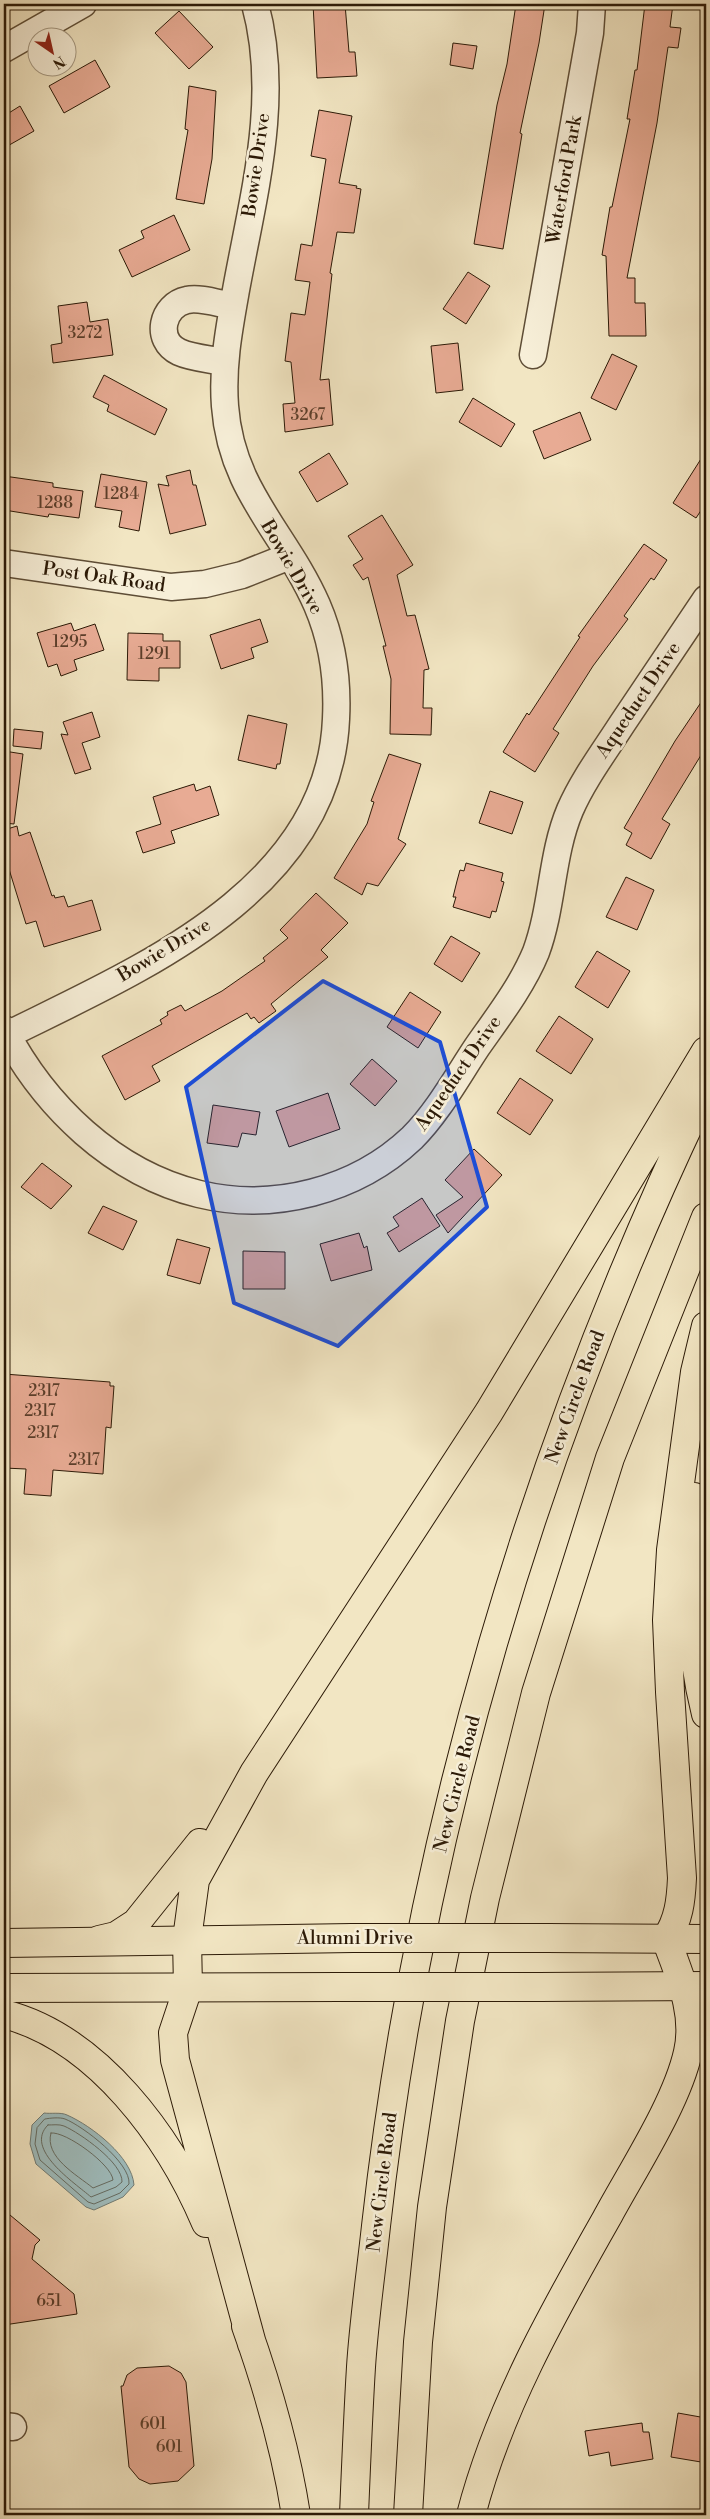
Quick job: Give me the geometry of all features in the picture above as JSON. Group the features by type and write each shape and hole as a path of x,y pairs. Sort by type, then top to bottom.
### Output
{"main road":[{"path":"252,2344 175,2060 173,2033 188,1988 187,1939 194,1880 254,1773 494,1403 706,1051"},
{"name":"New Circle Road","path":"354,2515 361,2364 385,2151 425,1914 458,1773 520,1555 578,1387 622,1279 680,1144 706,1089"},
{"path":"408,2515 418,2342 432,2207 460,2021 485,1898 536,1693 610,1458 706,1217"},
{"path":"471,2515 478,2489 520,2379 552,2314 656,2128 672,2095 688,2052 690,2008 695,1986 666,1938 677,1918 681,1902 682,1878 667,1620 671,1550 695,1372 706,1326"},
{"path":"706,1386 693,1502 690,1600 693,1655 706,1714"},
{"path":"99,1940 126,1931 148,1911 254,1773"},
{"name":"Alumni Drive","path":"4,1943 99,1940 353,1938 706,1939"},
{"path":"4,1988 695,1986"},
{"path":"4,2014 52,2034 85,2057 118,2086 148,2121 173,2156 192,2190 216,2245 268,2386 284,2452 296,2515"},
{"path":"656,2128 706,2050"}],"street":[{"path":"4,49 83,4"},
{"name":"Bowie Drive","path":"5,1032 92,993 195,935 256,886 287,851 314,810 329,771 336,732 337,692 332,650 317,604 290,556 263,516 236,460 225,408 224,362 261,155 267,83 264,47 255,4"},
{"name":"Waterford Park","path":"533,355 590,33 592,4"},
{"path":"224,362 178,352 164,335 163,325 168,313 175,304 188,299 233,306"},
{"name":"Post Oak Road","path":"4,563 171,587 205,584 242,576 290,556"},
{"name":"Aqueduct Drive","path":"5,1032 24,1066 52,1101 78,1127 139,1171 175,1188 208,1196 243,1200 280,1199 327,1188 361,1174 412,1138 432,1115 515,990 534,956 544,929 561,836 570,810 592,770 706,598"}],"highlighted area":[{"path":"323,981 440,1042 487,1207 338,1346 234,1303 186,1087"}],"water":[{"path":"44,2113 65,2114 77,2120 99,2135 119,2153 132,2174 134,2185 123,2197 94,2210 86,2207 36,2164 30,2144 32,2125"}],"building":[{"path":"313,4 345,4 349,52 355,52 357,76 317,78"},
{"path":"516,4 545,4 539,43 520,133 522,134 503,249 474,244"},
{"path":"645,4 673,4 670,27 681,28 678,48 668,47 657,123 627,278 635,278 635,303 645,303 646,336 609,336 606,256 602,255 610,207 612,207 630,119 627,119 635,70 637,70"},
{"path":"179,11 213,47 189,69 155,33"},
{"path":"453,43 477,46 473,69 450,65"},
{"path":"95,60 110,87 64,113 49,86 63,78 78,78 78,70"},
{"path":"189,86 216,91 212,159 204,204 176,199 188,130 185,129"},
{"path":"20,106 34,131 4,148 4,116"},
{"path":"319,110 352,116 339,183 357,186 356,188 361,189 354,233 337,232 330,273 332,274 320,380 329,379 333,425 285,432 283,404 295,403 291,362 285,361 291,313 305,315 310,282 295,280 301,244 312,246 326,159 311,156"},
{"path":"174,215 190,250 132,277 119,250 144,238 141,231"},
{"path":"468,272 490,286 466,324 443,309"},
{"path":"87,302 90,322 108,319 113,355 53,363 51,345 62,343 58,306"},
{"path":"458,343 463,390 436,393 431,346"},
{"path":"612,354 637,366 616,410 591,398"},
{"path":"104,375 167,409 155,435 107,411 109,405 93,397"},
{"path":"473,398 515,424 501,447 459,422"},
{"path":"580,412 591,440 544,459 533,431"},
{"path":"706,451 706,503 696,518 673,503"},
{"path":"329,453 348,484 317,502 299,472"},
{"path":"190,470 193,485 196,485 206,525 170,534 158,484 169,486 166,476"},
{"path":"101,474 147,482 139,531 119,527 122,511 95,507"},
{"path":"4,476 53,483 53,487 83,491 79,518 49,514 48,517 4,510"},
{"path":"382,515 413,565 397,575 407,616 415,615 429,669 424,670 423,708 432,708 431,735 390,734 391,679 383,646 386,646 368,577 363,580 353,565 363,559 348,536"},
{"path":"644,544 667,560 654,580 651,578 624,616 628,619 593,666 553,729 559,733 535,772 503,752 527,713 529,715 580,637 578,636"},
{"path":"260,619 268,642 251,648 254,658 221,669 210,635"},
{"path":"71,623 74,631 95,624 104,650 74,660 77,670 61,676 57,664 48,667 37,633"},
{"path":"128,633 163,634 163,641 180,641 180,668 159,668 159,681 127,680"},
{"path":"706,695 706,747 662,819 670,824 651,859 626,845 632,833 624,828 675,741"},
{"path":"92,712 100,737 82,743 91,769 75,774 61,734 68,735 63,722"},
{"path":"248,715 287,724 280,764 277,764 276,769 238,760"},
{"path":"14,729 43,732 41,749 13,746"},
{"path":"4,751 23,754 14,824 4,823"},
{"path":"389,754 421,764 398,839 406,844 378,886 367,883 362,895 334,878 367,824 374,802 371,801"},
{"path":"194,784 196,791 210,786 219,815 171,831 175,843 143,853 136,832 161,824 153,797"},
{"path":"490,791 523,802 512,834 479,823"},
{"path":"17,826 19,836 30,832 52,896 54,895 55,898 64,896 68,907 92,900 101,930 44,947 36,921 26,924 4,853 4,830"},
{"path":"466,863 503,873 501,881 504,882 496,912 492,911 490,918 453,907 456,897 453,897 460,870 464,871"},
{"path":"626,877 654,890 637,930 606,917"},
{"path":"316,893 348,923 321,950 328,957 271,1004 276,1011 259,1023 254,1017 251,1019 247,1013 152,1066 160,1081 125,1100 102,1056 162,1024 160,1020 168,1015 167,1012 181,1005 185,1011 222,991 265,961 263,958 288,938 280,930"},
{"path":"451,936 480,953 462,982 434,964"},
{"path":"597,951 630,971 608,1008 575,987"},
{"path":"410,992 441,1012 418,1048 387,1027"},
{"path":"559,1016 593,1039 571,1074 536,1051"},
{"path":"372,1059 397,1081 375,1106 350,1084"},
{"path":"520,1078 553,1100 530,1135 497,1113"},
{"path":"328,1093 340,1129 289,1147 276,1111"},
{"path":"213,1105 260,1112 256,1135 242,1133 238,1147 207,1143"},
{"path":"474,1149 502,1175 448,1233 436,1215 463,1197 445,1180"},
{"path":"42,1163 72,1186 51,1209 21,1187"},
{"path":"422,1198 440,1226 399,1252 387,1233 399,1226 393,1217"},
{"path":"103,1206 137,1221 123,1250 88,1233"},
{"path":"359,1233 364,1248 367,1246 372,1270 331,1281 320,1244"},
{"path":"177,1239 210,1248 200,1284 167,1275"},
{"path":"243,1251 285,1252 285,1289 243,1289"},
{"path":"4,1374 110,1382 110,1386 114,1386 111,1428 106,1427 103,1474 53,1470 51,1496 24,1494 26,1469 4,1468"},
{"path":"4,2210 40,2240 35,2245 32,2259 74,2294 77,2314 4,2325"},
{"path":"169,2366 181,2373 186,2382 194,2466 178,2481 150,2484 139,2479 129,2467 121,2386 123,2386 127,2375 137,2368"},
{"path":"678,2413 706,2418 706,2458 702,2458 701,2462 671,2457"},
{"path":"642,2423 643,2432 649,2432 653,2459 611,2466 609,2452 589,2456 585,2431"}]}
